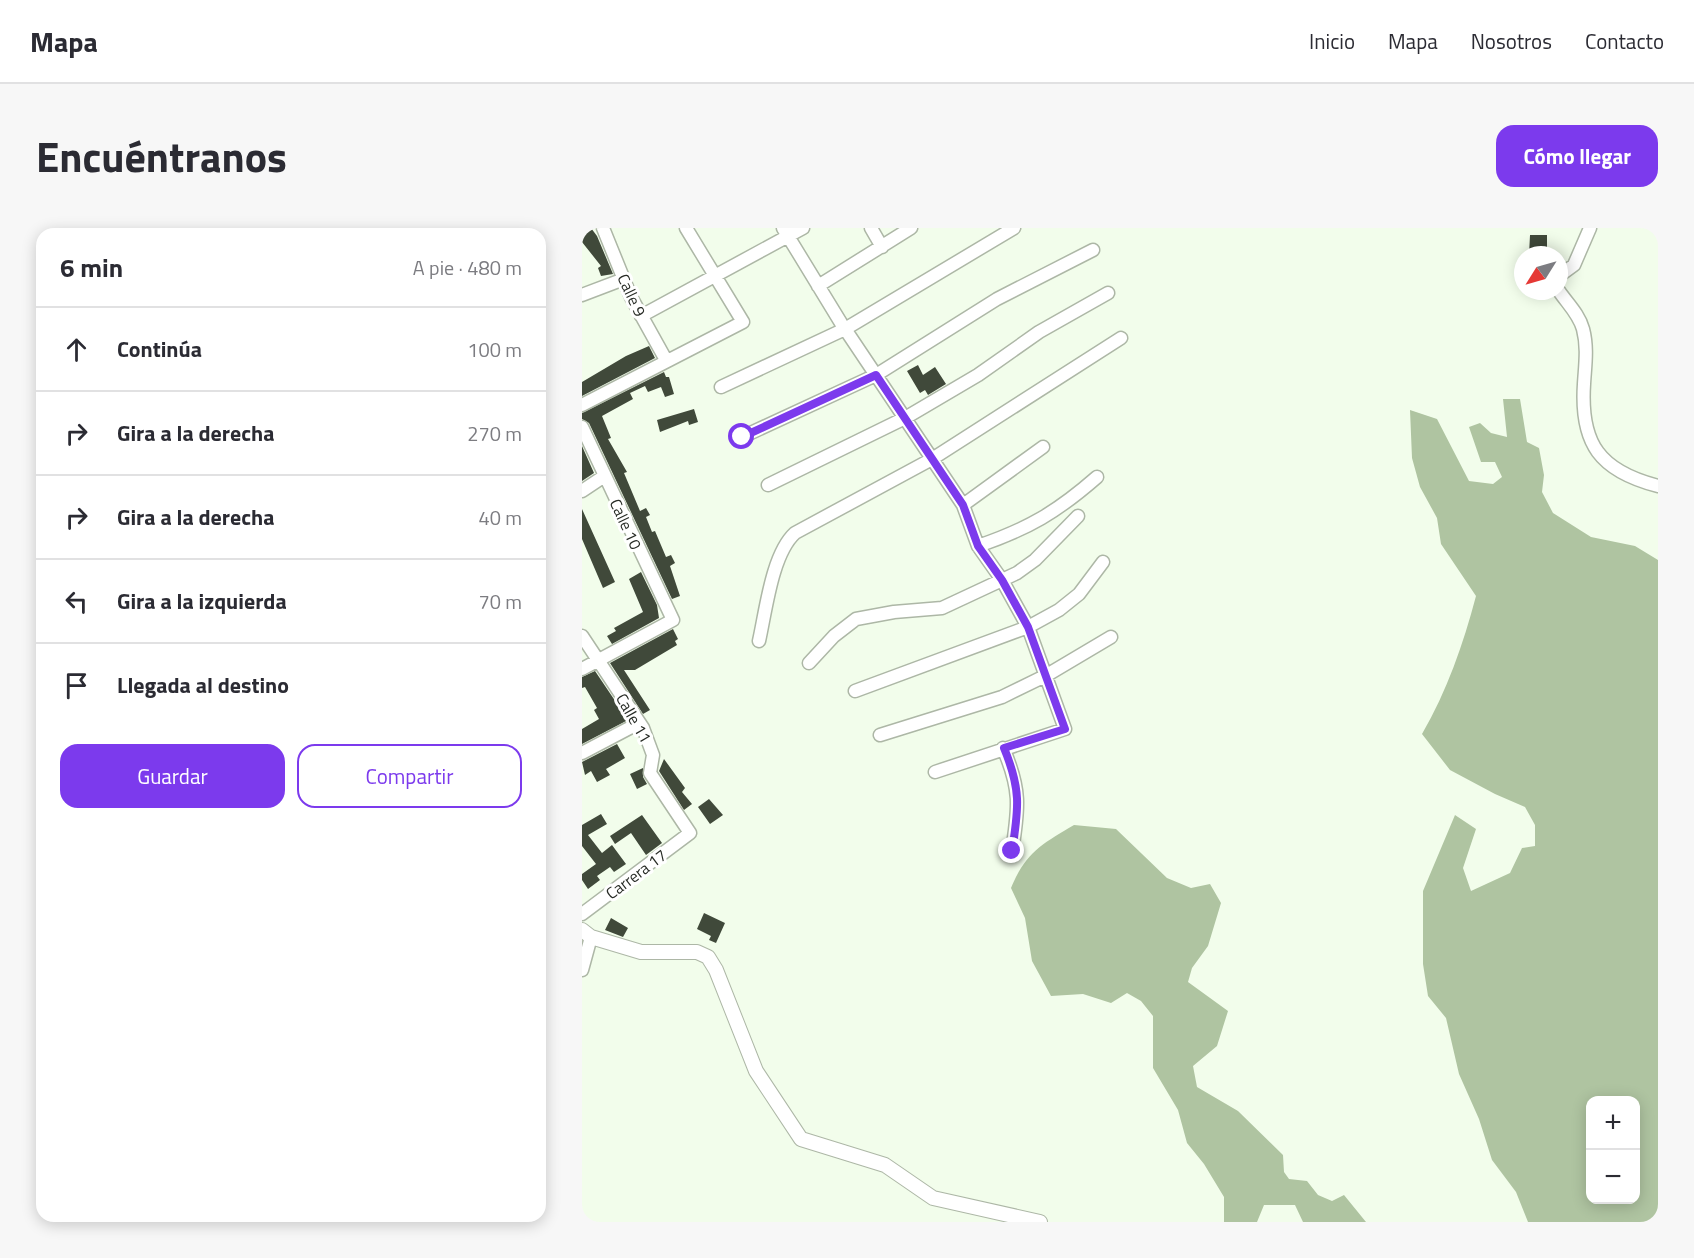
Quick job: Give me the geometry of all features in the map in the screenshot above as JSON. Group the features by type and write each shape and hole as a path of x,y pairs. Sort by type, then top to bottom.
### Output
{"street":[{"name":"Calle 9","path":"603,228 641,316 666,360"},
{"path":"582,405 743,322 713,276 686,228"},
{"path":"641,316 785,233 802,228"},
{"path":"871,228 882,247"},
{"path":"818,286 911,228"},
{"path":"721,387 845,329 1014,228"},
{"path":"1568,269 1574,265 1590,228"},
{"path":"785,233 845,329 963,505 978,546 1002,580 1028,627 1065,729 935,772"},
{"path":"742,437 876,375 997,299 1093,250"},
{"path":"582,295 624,279"},
{"path":"768,485 905,418 978,375 1039,332 1108,293"},
{"path":"1566,300 1579,318 1583,330 1586,353 1585,429 1593,446 1606,462 1633,479 1658,486"},
{"path":"759,640 774,576 787,540 795,533 932,459 1121,338"},
{"name":"Calle 10","path":"582,427 603,477 672,620 598,659"},
{"path":"963,505 1043,447"},
{"path":"582,491 603,477"},
{"path":"978,546 1018,532 1062,507 1097,477"},
{"path":"809,663 834,636 856,619 894,612 942,608 1002,580 1035,560 1078,516"},
{"path":"855,691 1028,627 1059,610 1079,594 1103,562"},
{"name":"Calle 11","path":"582,636 639,723 651,747 650,773 690,833"},
{"path":"880,735 1002,697 1047,675 1111,637"},
{"path":"582,669 598,659"},
{"path":"582,753 639,723"},
{"path":"1004,748 1015,775 1019,806 1012,851"},
{"name":"Carrera 17","path":"582,914 690,833"},
{"path":"582,970 586,934 641,952 697,952 708,957 716,970 756,1071 801,1139 885,1165 933,1198 1040,1222"}],"green space":[{"path":"1503,399 1520,399 1527,442 1539,448 1544,475 1542,492 1553,513 1591,537 1635,546 1658,560 1658,1222 1528,1222 1516,1192 1492,1160 1479,1119 1459,1074 1446,1018 1428,996 1423,964 1423,891 1455,815 1476,829 1463,868 1471,891 1510,873 1522,848 1535,846 1535,825 1525,807 1450,770 1422,734 1454,667 1476,596 1441,544 1437,518 1420,487 1412,458 1410,410 1437,419 1469,481 1493,484 1502,477 1495,462 1481,462 1469,427 1480,423 1491,433 1507,437"},
{"path":"1074,825 1116,829 1167,878 1191,888 1210,884 1221,903 1208,946 1192,968 1188,982 1228,1011 1217,1046 1193,1066 1197,1087 1238,1111 1283,1155 1284,1172 1289,1179 1307,1181 1318,1195 1332,1201 1344,1195 1366,1222 1303,1222 1295,1205 1264,1205 1257,1222 1224,1222 1224,1197 1204,1164 1187,1143 1178,1110 1153,1068 1153,1016 1141,1001 1127,993 1111,1003 1083,994 1051,996 1032,961 1025,918 1011,888 1023,866 1036,850"}],"building":[{"path":"582,228 591,228 597,236 613,274 601,276 598,268 601,266 582,242"},
{"path":"1530,235 1547,235 1547,246 1529,246"},
{"path":"649,346 655,358 582,396 582,382 626,356"},
{"path":"918,365 923,375 935,367 946,384 928,395 925,390 920,393 907,371"},
{"path":"664,372 666,377 669,377 674,394 665,397 661,387 648,392 645,386 630,393 633,399 602,416 611,438 608,439 627,472 624,473 640,511 646,508 650,515 646,517 652,532 655,531 666,557 671,555 675,563 670,566 680,596 672,599 589,423 582,419 582,413"},
{"path":"694,409 698,422 689,425 688,421 660,432 657,420"},
{"path":"582,446 594,473 582,481"},
{"path":"582,509 615,582 603,588 582,539"},
{"path":"641,572 657,605 659,618 612,644 607,636 616,631 614,628 643,612 629,579"},
{"path":"673,629 678,639 675,641 677,645 635,670 624,670 650,710 643,714 610,663"},
{"path":"595,671 628,720 582,744 582,729 599,719 594,710 597,708 585,687 582,688 582,677"},
{"path":"617,744 625,758 606,769 610,775 597,782 591,771 585,775 582,762"},
{"path":"664,759 685,788 682,792 692,804 684,810 659,771"},
{"path":"643,768 643,777 647,784 637,789 630,774"},
{"path":"709,799 723,815 710,824 698,807"},
{"path":"601,814 607,824 588,835 602,853 612,845 626,864 614,872 610,867 597,876 600,880 588,889 582,880 582,874 596,864 582,846 582,825"},
{"path":"642,815 662,843 646,855 631,833 615,844 610,836"},
{"path":"704,913 725,923 716,943 709,940 711,936 697,929"},
{"path":"611,918 628,928 623,937 605,930"}],"route":[{"path":"742,437 876,375 963,505 978,546 1002,580 1028,627 1065,729 1004,748 1015,775 1019,806 1012,851"}]}
